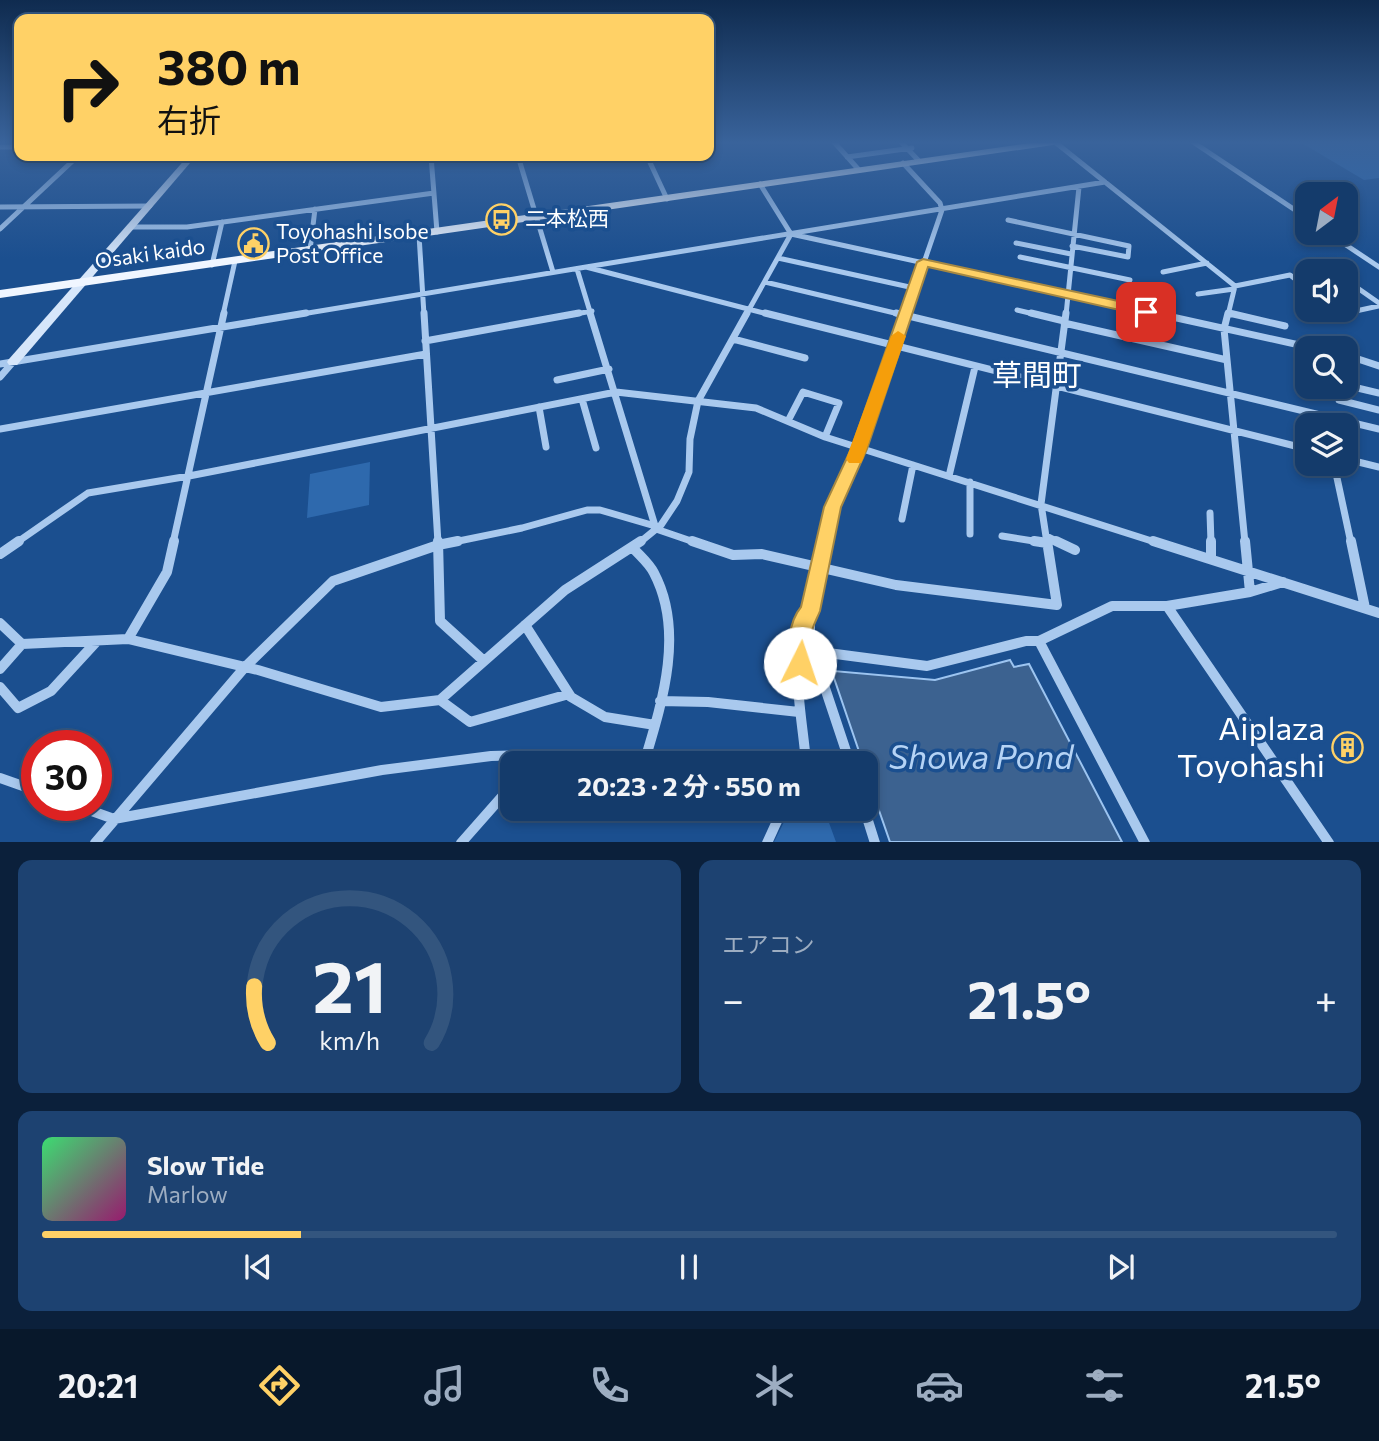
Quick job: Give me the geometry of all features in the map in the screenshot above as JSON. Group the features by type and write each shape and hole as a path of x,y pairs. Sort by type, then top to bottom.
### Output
{"main road":[{"name":"Osaki kaido","path":"0,295 779,181"}],"street":[{"path":"0,229 51,181"},
{"path":"0,377 170,181"},
{"path":"433,181 438,232"},
{"path":"525,181 553,272"},
{"path":"659,181 667,199"},
{"path":"846,751 810,643 810,611 832,507 859,449 942,210 940,203 920,181"},
{"path":"1252,181 1295,210"},
{"path":"0,364 1105,182 1234,287"},
{"path":"760,184 791,234 1295,344"},
{"path":"95,842 245,667 333,581 438,545 522,528 587,510 600,510 733,555 751,552 896,586 1057,605 1041,504 1058,387 1079,187"},
{"path":"131,227 187,227 434,193"},
{"path":"0,207 150,205"},
{"path":"310,250 315,209"},
{"path":"1008,220 1129,246 1128,257 1072,246"},
{"path":"212,265 222,222"},
{"path":"0,623 22,644 128,639 245,667 381,707 440,700 565,590 633,548 656,528 677,501 689,472 690,439 698,401 791,234"},
{"path":"419,235 438,545 440,621 484,661"},
{"path":"1016,243 1071,254"},
{"path":"1346,245 1379,267"},
{"path":"1020,257 1130,280"},
{"path":"778,258 914,288"},
{"path":"128,639 167,572 234,261"},
{"path":"1163,272 1207,264"},
{"path":"581,268 1295,446"},
{"path":"581,268 656,528"},
{"path":"1198,294 1290,275 1295,279"},
{"path":"765,282 1379,429"},
{"path":"1234,287 1224,329 1250,592"},
{"path":"1358,289 1379,305"},
{"path":"1358,310 1379,305"},
{"path":"1017,310 1227,360"},
{"path":"425,341 592,311"},
{"path":"1228,313 1285,326"},
{"path":"733,339 805,358"},
{"path":"0,429 426,354"},
{"path":"1358,359 1379,366"},
{"path":"949,476 975,367"},
{"path":"558,380 609,369"},
{"path":"1358,388 1379,393"},
{"path":"0,554 88,494 616,392 756,408 825,438 1379,612"},
{"path":"788,421 803,392 839,403 825,438"},
{"path":"582,399 596,448"},
{"path":"1339,400 1379,410"},
{"path":"539,407 546,447"},
{"path":"1358,462 1379,467"},
{"path":"902,520 913,465"},
{"path":"1337,476 1365,608"},
{"path":"970,482 970,534"},
{"path":"1209,513 1211,559"},
{"path":"1002,536 1047,539 1075,550"},
{"path":"633,548 653,571 666,600 671,626 660,701 647,751"},
{"path":"813,651 927,666 1026,641 1039,641 1112,606 1167,606 1250,592 1284,582"},
{"path":"1167,606 1329,842"},
{"path":"804,751 799,712 800,638 810,611"},
{"path":"525,625 571,698 605,717 655,725"},
{"path":"0,687 18,708 51,691 97,641"},
{"path":"1039,641 1145,842"},
{"path":"0,669 22,644"},
{"path":"440,700 470,722 569,694"},
{"path":"660,701 708,702 799,712"},
{"path":"114,819 382,770 500,757"},
{"path":"0,778 21,785"},
{"path":"461,842 500,798"},
{"path":"767,842 777,821"},
{"path":"868,821 875,842"}],"shaded area":[{"path":"370,462 369,505 307,518 310,474"},
{"path":"784,821 828,821 836,842 774,842"}],"water":[{"name":"Showa Pond","path":"1010,660 1014,667 1029,664 1122,842 890,842 878,808 878,751 859,751 834,671 935,680"}],"slow traffic":[{"path":"855,459 898,336"}],"place":[{"name":"二本松西","path":"502,219"},
{"name":"Toyohashi Isobe Post Office","path":"253,244"},
{"name":"Aiplaza Toyohashi","path":"1348,747"}],"district":[{"name":"草間町","path":"1037,376"}],"route":[{"path":"800,663 800,638 810,611 832,507 859,449 923,262 1146,312"}]}
